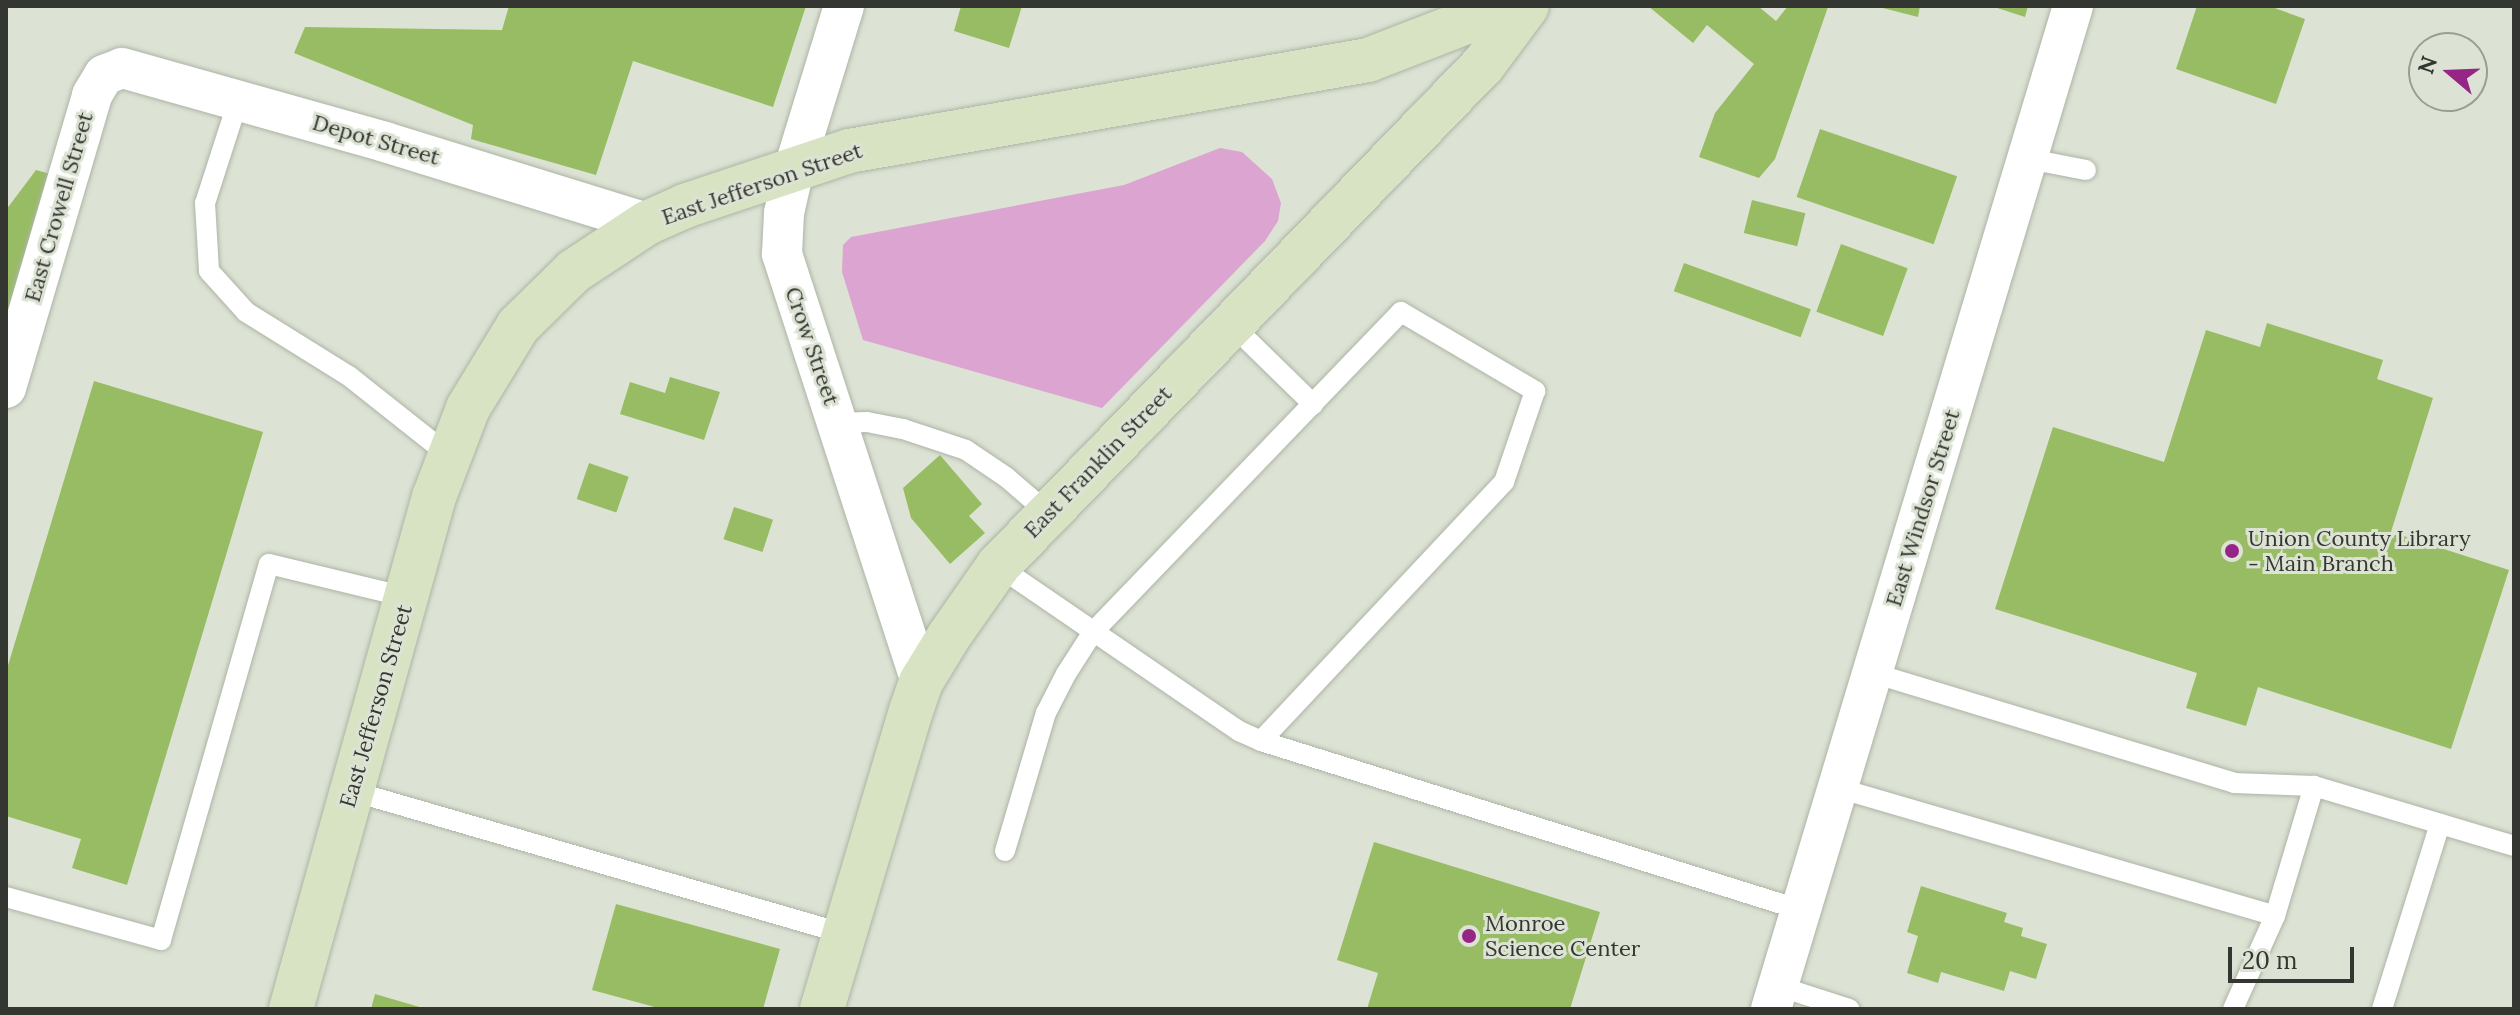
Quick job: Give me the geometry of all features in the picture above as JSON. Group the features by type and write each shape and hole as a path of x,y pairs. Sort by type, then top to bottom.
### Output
{"main road":[{"name":"East Jefferson Street","path":"291,1009 434,497 468,408 518,326 574,271 647,223 685,206 849,151 1368,60 1508,6"},
{"name":"East Franklin Street","path":"822,1009 921,682 998,566 1484,64 1527,6"}],"street":[{"name":"Crow Street","path":"844,6 794,169 784,213 782,254 921,682"},
{"name":"East Windsor Street","path":"1774,998 2073,6"},
{"name":"Depot Street","path":"104,75 122,68 647,223"},
{"name":"East Crowell Street","path":"6,388 92,95 104,75"}],"lane":[{"path":"238,101 205,203 209,271 246,312 349,376 450,456"},
{"path":"2029,159 2086,170"},
{"path":"1005,851 1046,713 1093,632 1401,312 1535,391 1504,482 1261,741"},
{"path":"1231,324 1313,404"},
{"path":"838,423 867,422 903,429 966,450 1006,477 1048,513"},
{"path":"6,897 161,940 269,564 406,597"},
{"path":"998,566 1239,731 1261,741 1801,910"},
{"path":"1873,673 2234,783 2314,786 2514,846"},
{"path":"2233,1009 2275,916 2314,786"},
{"path":"1838,788 2275,916"},
{"path":"352,791 845,934"},
{"path":"2382,1009 2440,824"},
{"path":"1774,998 1849,1009"}],"shaded area":[{"path":"1220,148 1242,152 1272,179 1281,203 1278,221 1265,241 1102,408 863,340 842,272 843,245 851,237 1124,185"}],"building":[{"path":"509,6 806,6 773,107 633,61 596,175 471,139 473,125 294,53 305,27 502,30"},
{"path":"961,6 1022,6 1009,48 954,31"},
{"path":"1648,6 1758,6 1776,21 1788,6 1828,7 1775,159 1759,178 1699,157 1715,113 1754,64 1707,25 1693,43"},
{"path":"1875,6 1920,6 1918,17"},
{"path":"1991,6 2028,6 2025,17"},
{"path":"2197,6 2269,6 2305,19 2276,104 2176,69"},
{"path":"1820,129 1957,176 1934,244 1797,197"},
{"path":"36,170 54,175 6,328 6,210"},
{"path":"1752,200 1805,213 1797,246 1744,233"},
{"path":"1841,244 1908,268 1883,336 1816,312"},
{"path":"1684,263 1811,309 1801,337 1674,291"},
{"name":"Union County Library - Main Branch","path":"2267,323 2383,360 2377,379 2433,398 2391,532 2509,570 2451,749 2258,687 2246,726 2186,708 2197,673 1995,609 2053,427 2164,462 2206,330 2260,347"},
{"path":"670,377 720,392 704,440 620,414 630,382 665,393"},
{"path":"94,381 263,432 127,885 72,868 81,839 6,816 6,672"},
{"path":"940,455 982,504 969,516 985,533 950,564 911,518 903,488"},
{"path":"589,463 629,477 616,513 577,499"},
{"path":"734,507 773,520 762,552 723,539"},
{"name":"Monroe Science Center","path":"1374,842 1600,912 1570,1009 1367,1009 1378,973 1337,960"},
{"path":"1921,886 2007,913 2004,922 2023,928 2021,936 2047,944 2036,979 2010,971 2004,991 1941,972 1938,983 1907,973 1918,936 1907,932"},
{"path":"616,904 780,949 763,1009 662,1009 592,990"},
{"path":"375,994 423,1008 423,1009 371,1009"}],"place":[{"name":"Union County Library - Main Branch","path":"2232,551"},
{"name":"Monroe Science Center","path":"1469,936"}]}
